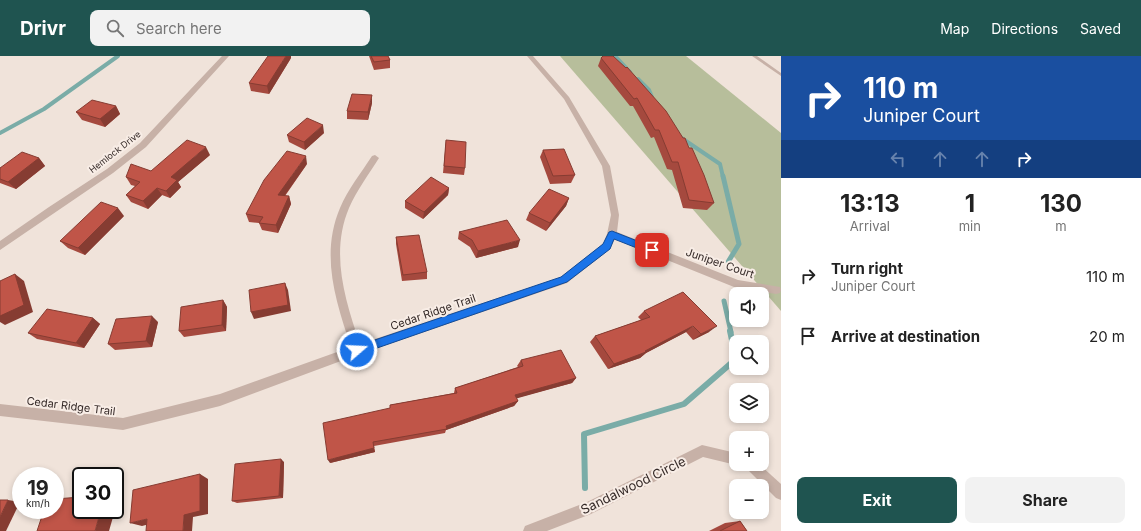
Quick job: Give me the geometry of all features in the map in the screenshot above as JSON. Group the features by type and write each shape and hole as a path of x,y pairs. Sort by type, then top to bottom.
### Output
{"street":[{"name":"Hemlock Drive","path":"0,246 52,209 110,171 143,145 226,56"},
{"name":"Cedar Ridge Trail","path":"0,410 123,424 220,400 357,350 564,280 607,246 612,234 615,215 606,166 567,98 530,56"},
{"path":"357,350 336,285 334,246 338,224 346,204 357,182 375,158"},
{"name":"Juniper Court","path":"612,234 737,284 776,290"},
{"name":"Sandalwood Circle","path":"530,531 591,507 702,452 729,458"},
{"path":"757,471 781,493"}],"lane":[{"path":"754,56 781,75"}],"green space":[{"path":"560,56 686,56 781,133 781,311 769,297 769,287 760,287"}],"building":[{"path":"268,56 286,56 267,86 249,83"},
{"path":"371,56 388,56 390,60 374,62"},
{"path":"603,56 613,56 626,68 627,67 666,111 683,138 685,138 689,148 692,148 714,203 689,200 678,162 672,162 659,130 655,130 637,98 634,99 601,58"},
{"path":"352,94 372,95 368,112 347,111"},
{"path":"92,100 116,106 100,119 76,112"},
{"path":"307,118 323,125 304,142 287,135"},
{"path":"187,140 206,147 171,177 177,180 166,191 157,188 143,201 126,195 140,182 126,177 131,164 151,171"},
{"path":"446,140 466,142 465,168 444,166"},
{"path":"564,149 575,175 553,176 543,150"},
{"path":"287,151 306,156 278,195 289,196 276,225 259,223 263,217 246,214 264,180"},
{"path":"22,152 39,158 8,182 0,179 0,168"},
{"path":"431,177 449,188 424,212 405,201"},
{"path":"549,189 569,198 550,223 529,213"},
{"path":"101,202 118,208 78,248 60,241"},
{"path":"507,220 520,240 478,251 472,240 459,232"},
{"path":"419,235 427,272 403,275 396,237"},
{"path":"15,274 24,305 0,316 0,281"},
{"path":"285,283 288,305 251,312 249,290"},
{"path":"683,292 717,326 701,334 693,326 645,351 646,352 614,364 595,336 650,317 644,311"},
{"path":"223,300 222,325 179,331 181,307"},
{"path":"47,309 93,318 76,343 28,333"},
{"path":"152,316 146,341 108,344 116,319"},
{"path":"561,350 576,378 515,395 518,401 446,426 447,429 373,442 374,448 328,460 323,423 390,408 390,405 457,393 455,388 523,366 521,360"},
{"path":"281,459 279,496 232,501 235,464"},
{"path":"200,474 200,511 184,515 183,531 146,531 147,519 130,523 133,490"},
{"path":"64,498 72,498 72,519 98,519 95,531 37,531 41,519 64,519"},
{"path":"0,500 8,500 0,517"},
{"path":"740,521 747,531 720,531"}],"waterway":[{"path":"0,133 44,109 118,56"},
{"path":"615,56 630,72"},
{"path":"638,79 649,90 652,97"},
{"path":"680,137 720,164 723,177"},
{"path":"723,176 739,244 728,262"},
{"path":"724,301 731,332"},
{"path":"730,331 731,335"},
{"path":"585,488 584,434 684,404 729,365"}],"route":[{"path":"357,350 564,280 607,246 612,234 652,250"}]}
